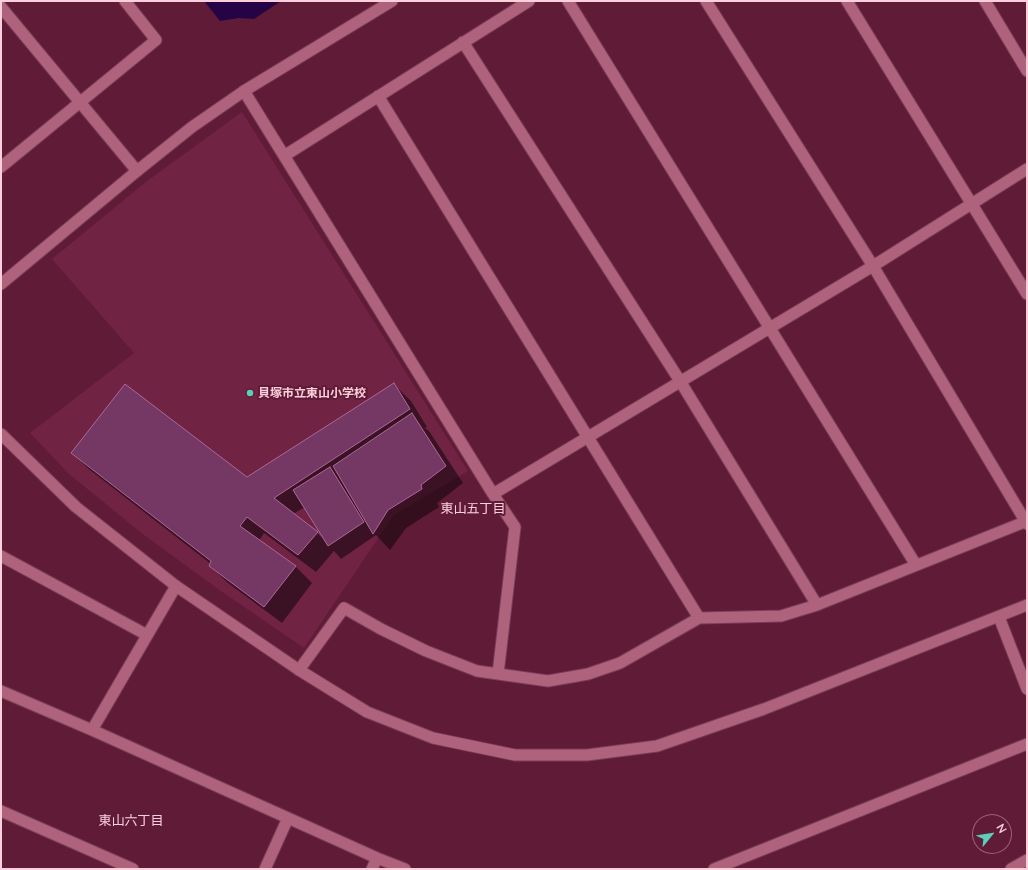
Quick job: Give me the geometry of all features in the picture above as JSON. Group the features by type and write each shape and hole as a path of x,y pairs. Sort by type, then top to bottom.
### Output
{"street":[{"path":"2,164 156,40 124,1"},
{"path":"1,284 136,171 192,127 244,91 392,1"},
{"path":"284,156 529,1"},
{"path":"568,1 916,566"},
{"path":"299,670 344,608 381,629 426,651 477,670 548,682 588,674 620,663 699,618 781,616 817,606 1027,522 873,266 706,1"},
{"path":"847,1 1027,294"},
{"path":"985,1 1027,71"},
{"path":"1,7 136,171"},
{"path":"463,42 680,381 817,606"},
{"path":"244,91 515,528 498,674"},
{"path":"378,96 699,618"},
{"path":"493,494 873,266 1027,169"},
{"path":"1,434 76,507 176,586 299,670 367,712 433,738 515,755 587,755 657,746 764,709 1027,606"},
{"path":"1,556 146,635"},
{"path":"92,730 146,635 176,586"},
{"path":"999,617 1027,689"},
{"path":"1,691 404,869"},
{"path":"714,869 1027,744"},
{"path":"1,811 133,869"},
{"path":"265,869 288,818"},
{"path":"372,869 377,858"},
{"path":"1011,869 1027,860"}],"shaded area":[{"path":"204,1 281,1 254,19 239,18 220,21"},
{"name":"貝塚市立東山小学校","path":"242,112 468,471 394,515 304,648 218,589 144,535 69,474 30,433 134,353 52,259 147,181"}],"building":[{"path":"394,383 410,409 274,498 318,532 298,555 247,517 240,526 296,566 264,607 209,566 211,561 71,453 125,384 247,477"},
{"path":"412,413 446,466 421,485 422,489 388,510 373,534 333,466"},
{"path":"330,467 364,522 328,546 293,490"}],"place":[{"name":"貝塚市立東山小学校","path":"250,393"}],"district":[{"name":"東山五丁目","path":"473,509"},
{"name":"東山六丁目","path":"131,821"}]}
